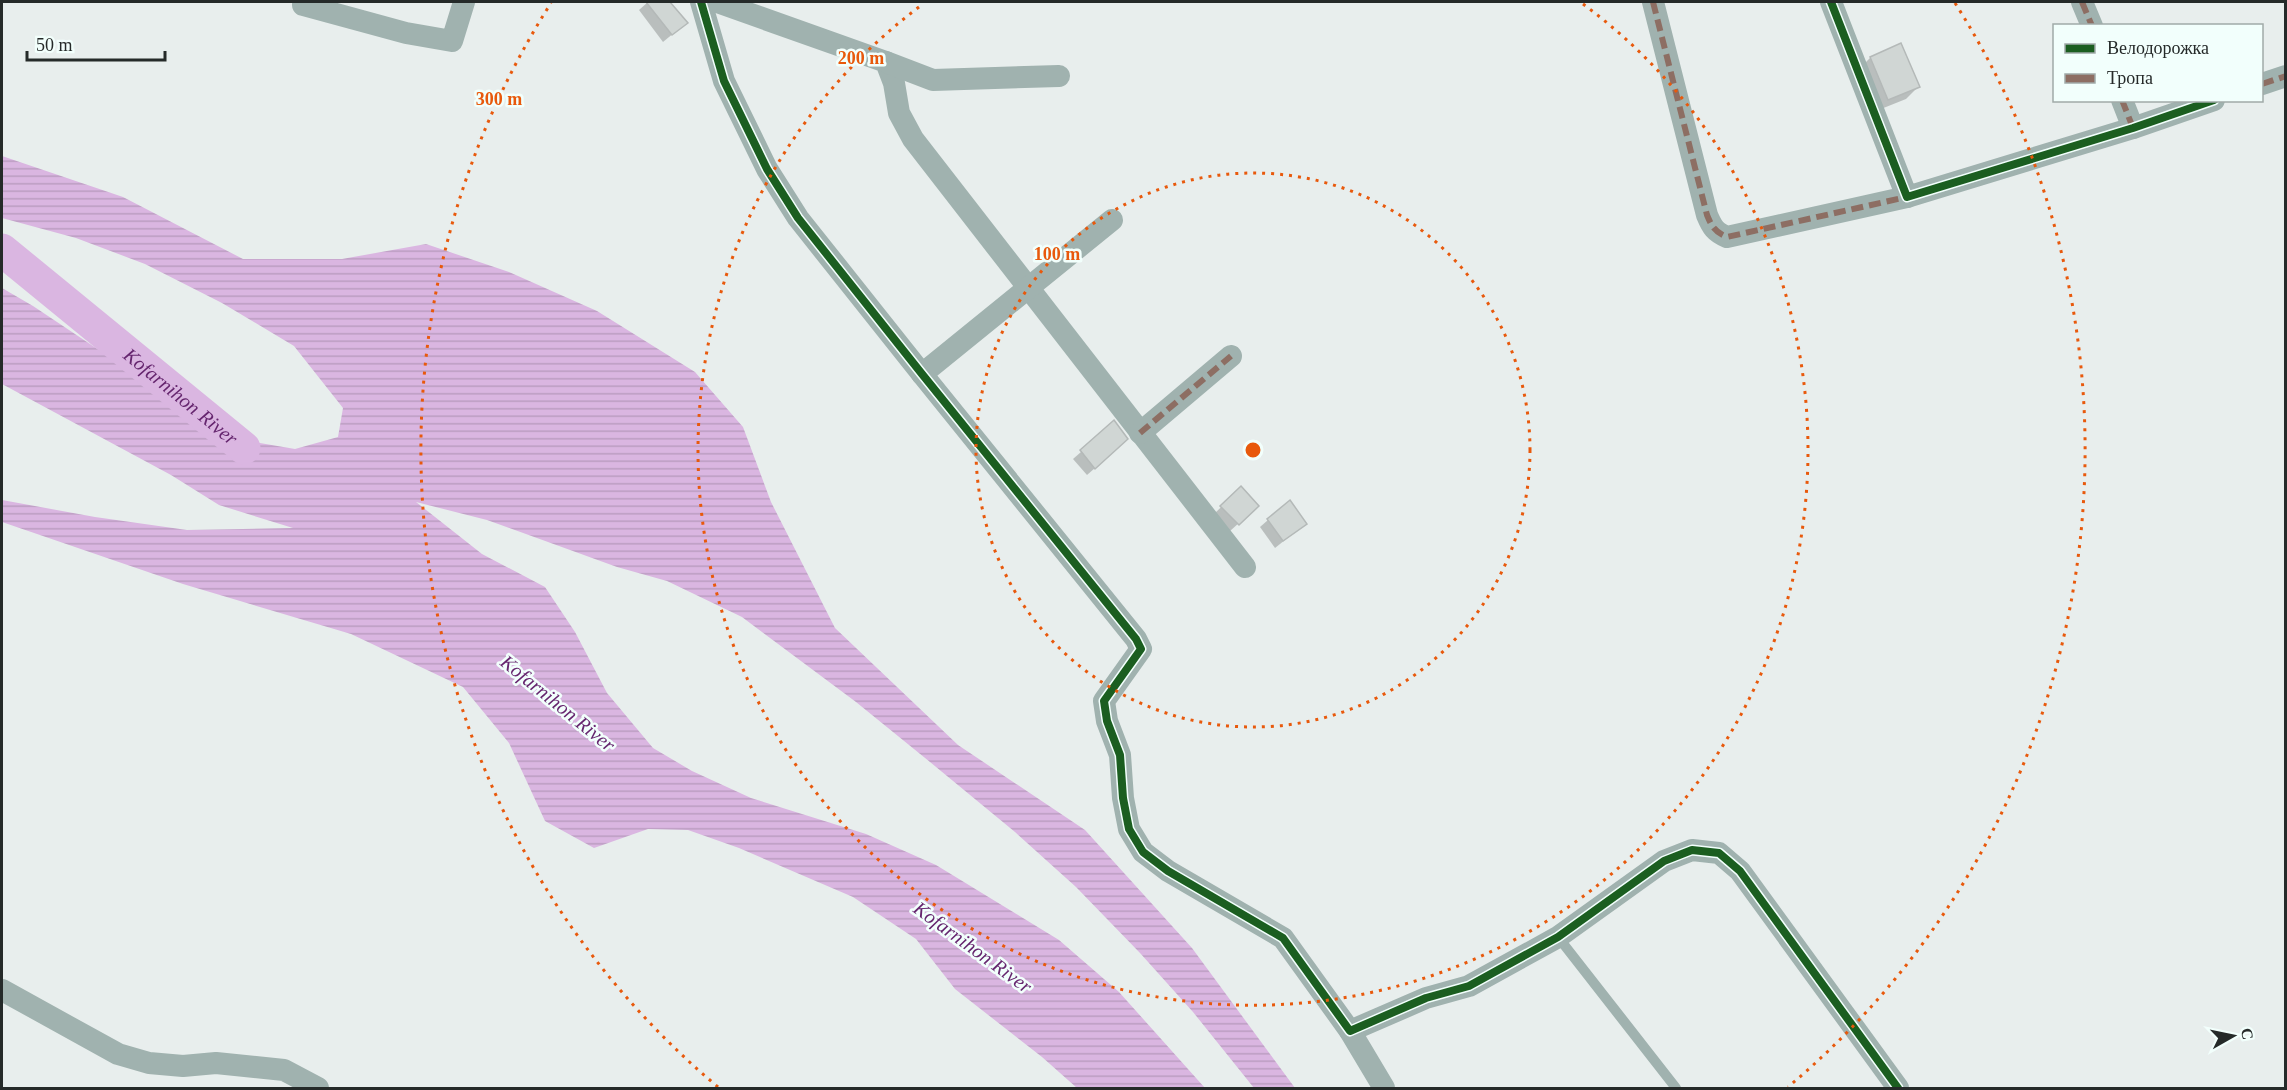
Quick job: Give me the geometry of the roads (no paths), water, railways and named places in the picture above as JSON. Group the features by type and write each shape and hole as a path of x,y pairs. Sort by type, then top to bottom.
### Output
{"street":[{"path":"303,5 406,33 452,41 464,2"},
{"path":"701,2 724,81 767,169 798,218 1137,639 1141,649 1137,657 1104,701 1107,721 1120,755 1123,798 1129,829 1143,852 1168,871 1283,938 1350,1031 1384,1089"},
{"path":"717,2 933,80 1059,76"},
{"path":"1653,2 1707,215 1712,227 1727,237 1907,197 2133,128 2208,102"},
{"path":"1831,2 1907,197"},
{"path":"2082,2 2091,24"},
{"path":"886,62 894,83 899,113 913,139 1245,567"},
{"path":"2263,84 2286,76"},
{"path":"2123,102 2133,128"},
{"path":"922,374 1112,220"},
{"path":"1140,433 1231,356"},
{"path":"1350,1031 1426,998 1469,986 1558,937 1664,861 1692,850 1719,853 1740,871 1898,1089"},
{"path":"2,990 118,1054 148,1063 183,1066 216,1063 284,1070 318,1089"}],"lane":[{"path":"1558,937 1676,1089"}],"water":[{"path":"2,156 123,197 243,259 342,259 426,244 509,272 597,311 695,372 743,427 771,502 835,628 958,745 1085,830 1192,948 1295,1088 1254,1088 1193,1012 1140,953 1076,887 1015,832 856,702 742,617 667,581 617,567 487,520 416,502 482,554 545,587 575,632 607,693 653,748 692,771 751,798 866,834 936,865 1059,940 1119,992 1205,1088 1077,1088 1042,1057 955,989 916,939 853,897 739,848 688,830 648,829 594,848 545,821 509,743 463,687 351,634 183,584 2,522 2,500 95,517 187,530 293,528 219,505 171,475 2,384 2,288 33,306 171,398 248,441 295,449 338,437 343,408 294,346 222,303 145,264 76,238 2,218"}],"waterway":[{"name":"Kofarnihon River","path":"2,250 244,448"}]}
